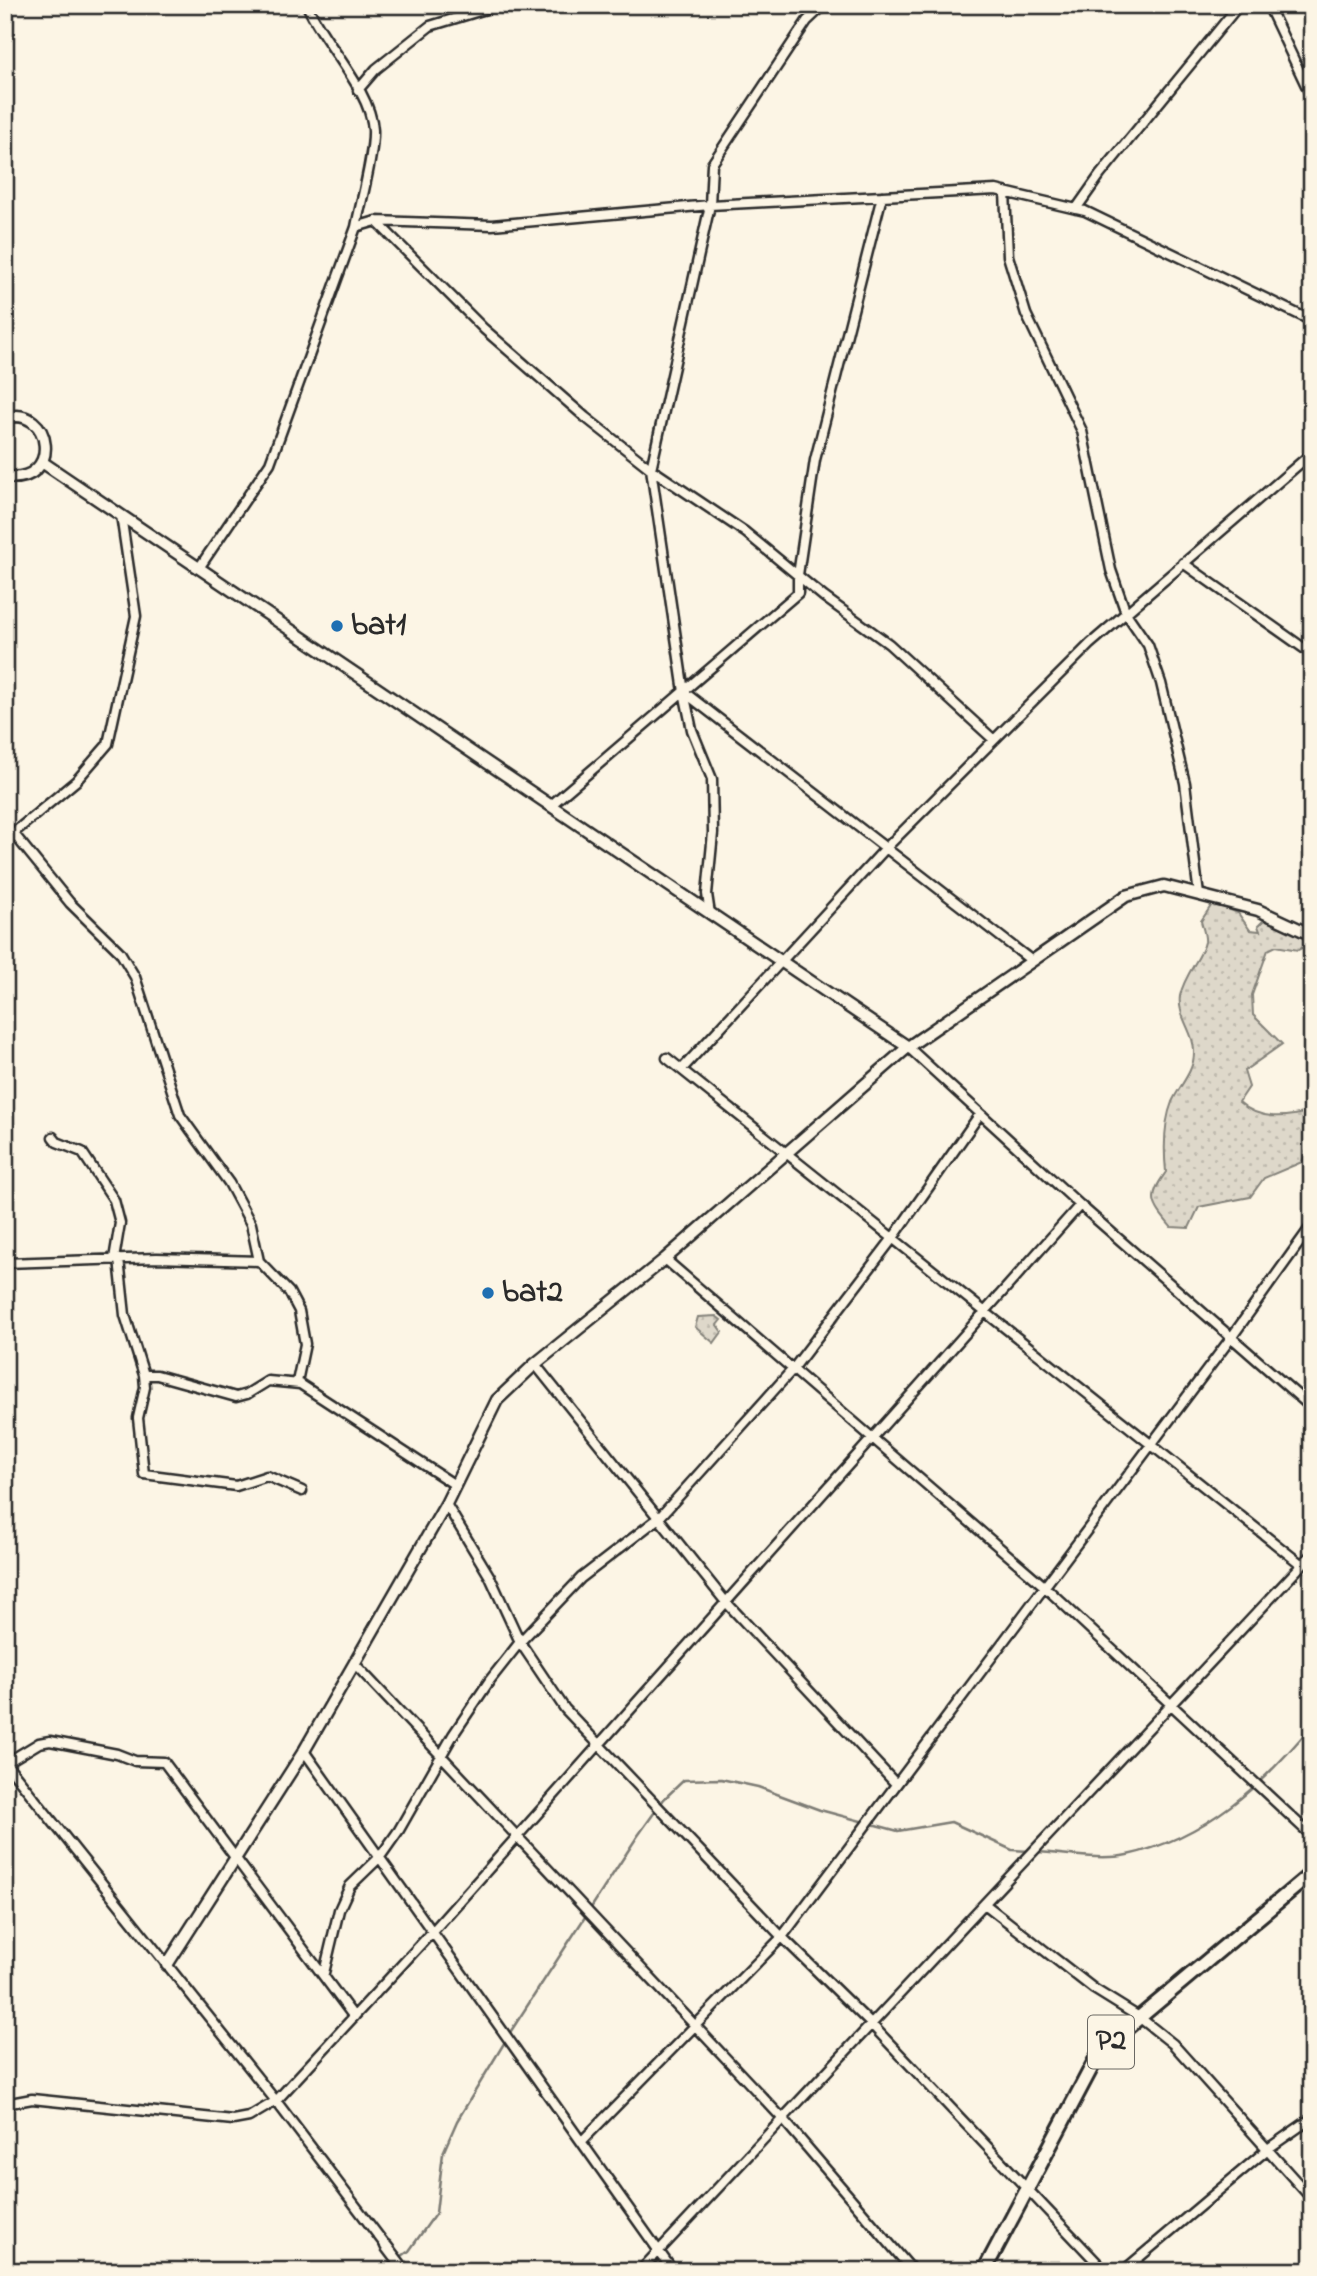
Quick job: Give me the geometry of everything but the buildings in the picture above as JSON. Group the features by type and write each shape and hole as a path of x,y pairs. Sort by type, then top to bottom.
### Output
{"main road":[{"name":"P2","path":"984,2271 1087,2072 1109,2043 1312,1873"}],"street":[{"path":"199,568 270,463 356,227 373,129 358,90 315,24 307,5"},
{"path":"358,90 376,69 429,26 499,5"},
{"path":"807,21 810,5"},
{"path":"710,914 707,894 713,833 712,779 692,730 684,692 665,543 651,469 710,205 712,164 807,21 824,5"},
{"path":"1076,209 1100,175 1239,5"},
{"path":"1268,5 1312,98"},
{"path":"356,227 376,221 492,225 710,205 996,190 1076,209 1312,320"},
{"path":"1005,192 1007,256 1026,314 1082,431 1111,570 1126,613 1148,645 1161,683 1185,783 1199,895"},
{"path":"550,806 798,593 797,575 816,460 882,195"},
{"path":"376,221 484,329 651,469 745,532 889,644 994,740"},
{"path":"5,418 23,417 42,432 46,443 42,462 30,475 18,479 5,477"},
{"path":"682,1069 886,848 1090,644 1312,453"},
{"path":"42,462 779,963 908,1047 1080,1205 1312,1408"},
{"path":"5,840 76,781 108,744 136,616 121,515"},
{"path":"1183,564 1312,654"},
{"path":"684,692 1032,961"},
{"path":"14,834 70,903 120,952 131,969 177,1108 229,1183 251,1224 259,1261 289,1292 299,1311 304,1344 297,1380 454,1485"},
{"path":"167,1965 304,1751 446,1504 497,1400 535,1364 666,1259 908,1047 1126,896 1164,886 1258,910 1312,935"},
{"path":"667,1058 1302,1565"},
{"path":"324,1973 344,1897 354,1880 380,1857 399,1830 472,1704 520,1642 581,1577 660,1517 793,1369 893,1238 980,1114"},
{"path":"53,1137 82,1152 114,1200 120,1223 116,1259 125,1315 144,1375 145,1387 138,1418 144,1474 236,1486 267,1476 302,1491"},
{"path":"5,2104 32,2099 233,2120 249,2117 275,2101 433,1931 1080,1205"},
{"path":"582,2141 697,2027 782,1937 1231,1338 1312,1225"},
{"path":"5,1263 193,1257 259,1261"},
{"path":"666,1259 1044,1586 1312,1836"},
{"path":"535,1364 725,1601 896,1784"},
{"path":"144,1375 158,1376 236,1397 247,1394 268,1381 300,1384"},
{"path":"446,1504 490,1577 520,1642 559,1701 597,1744 782,1937 873,2026 1105,2271"},
{"path":"640,2271 782,2118 873,2026 986,1905 1043,1839 1312,1554"},
{"path":"354,1662 515,1837 782,2118 913,2271"},
{"path":"354,2017 324,1973 161,1760 135,1761 117,1754 50,1741 39,1743 6,1763 275,2101 405,2271"},
{"path":"304,1751 673,2271"},
{"path":"986,1905 1094,1989 1139,2017 1204,2075 1312,2199"},
{"path":"1123,2271 1269,2148 1312,2118"}],"shaded area":[{"path":"1213,903 1238,913 1250,930 1260,931 1258,926 1264,920 1298,932 1307,942 1306,946 1298,950 1276,946 1268,950 1252,995 1253,1015 1282,1044 1244,1071 1249,1087 1239,1102 1264,1115 1293,1115 1312,1111 1312,1140 1302,1162 1264,1178 1250,1197 1199,1207 1189,1228 1171,1227 1156,1206 1154,1195 1166,1172 1165,1137 1169,1110 1189,1073 1194,1053 1192,1039 1181,1011 1180,996 1203,948 1205,937 1201,921"},
{"path":"716,1316 721,1320 717,1325 722,1332 714,1343 695,1327 698,1317"},
{"path":"434,2262 478,2268 429,2271"}],"waterway":[{"path":"1036,1852 1116,1857 1155,1847 1182,1836 1207,1822 1252,1788 1312,1725"},
{"path":"509,2034 637,1837 664,1799 684,1780 721,1779 758,1787 820,1810 898,1831 951,1822 1012,1850 1029,1851"},
{"path":"399,2258 409,2251 436,2213 443,2153 457,2121 506,2040"},
{"path":"379,2271 393,2261"}],"place":[{"name":"bat1","path":"337,626"},
{"name":"bat2","path":"488,1293"}]}
